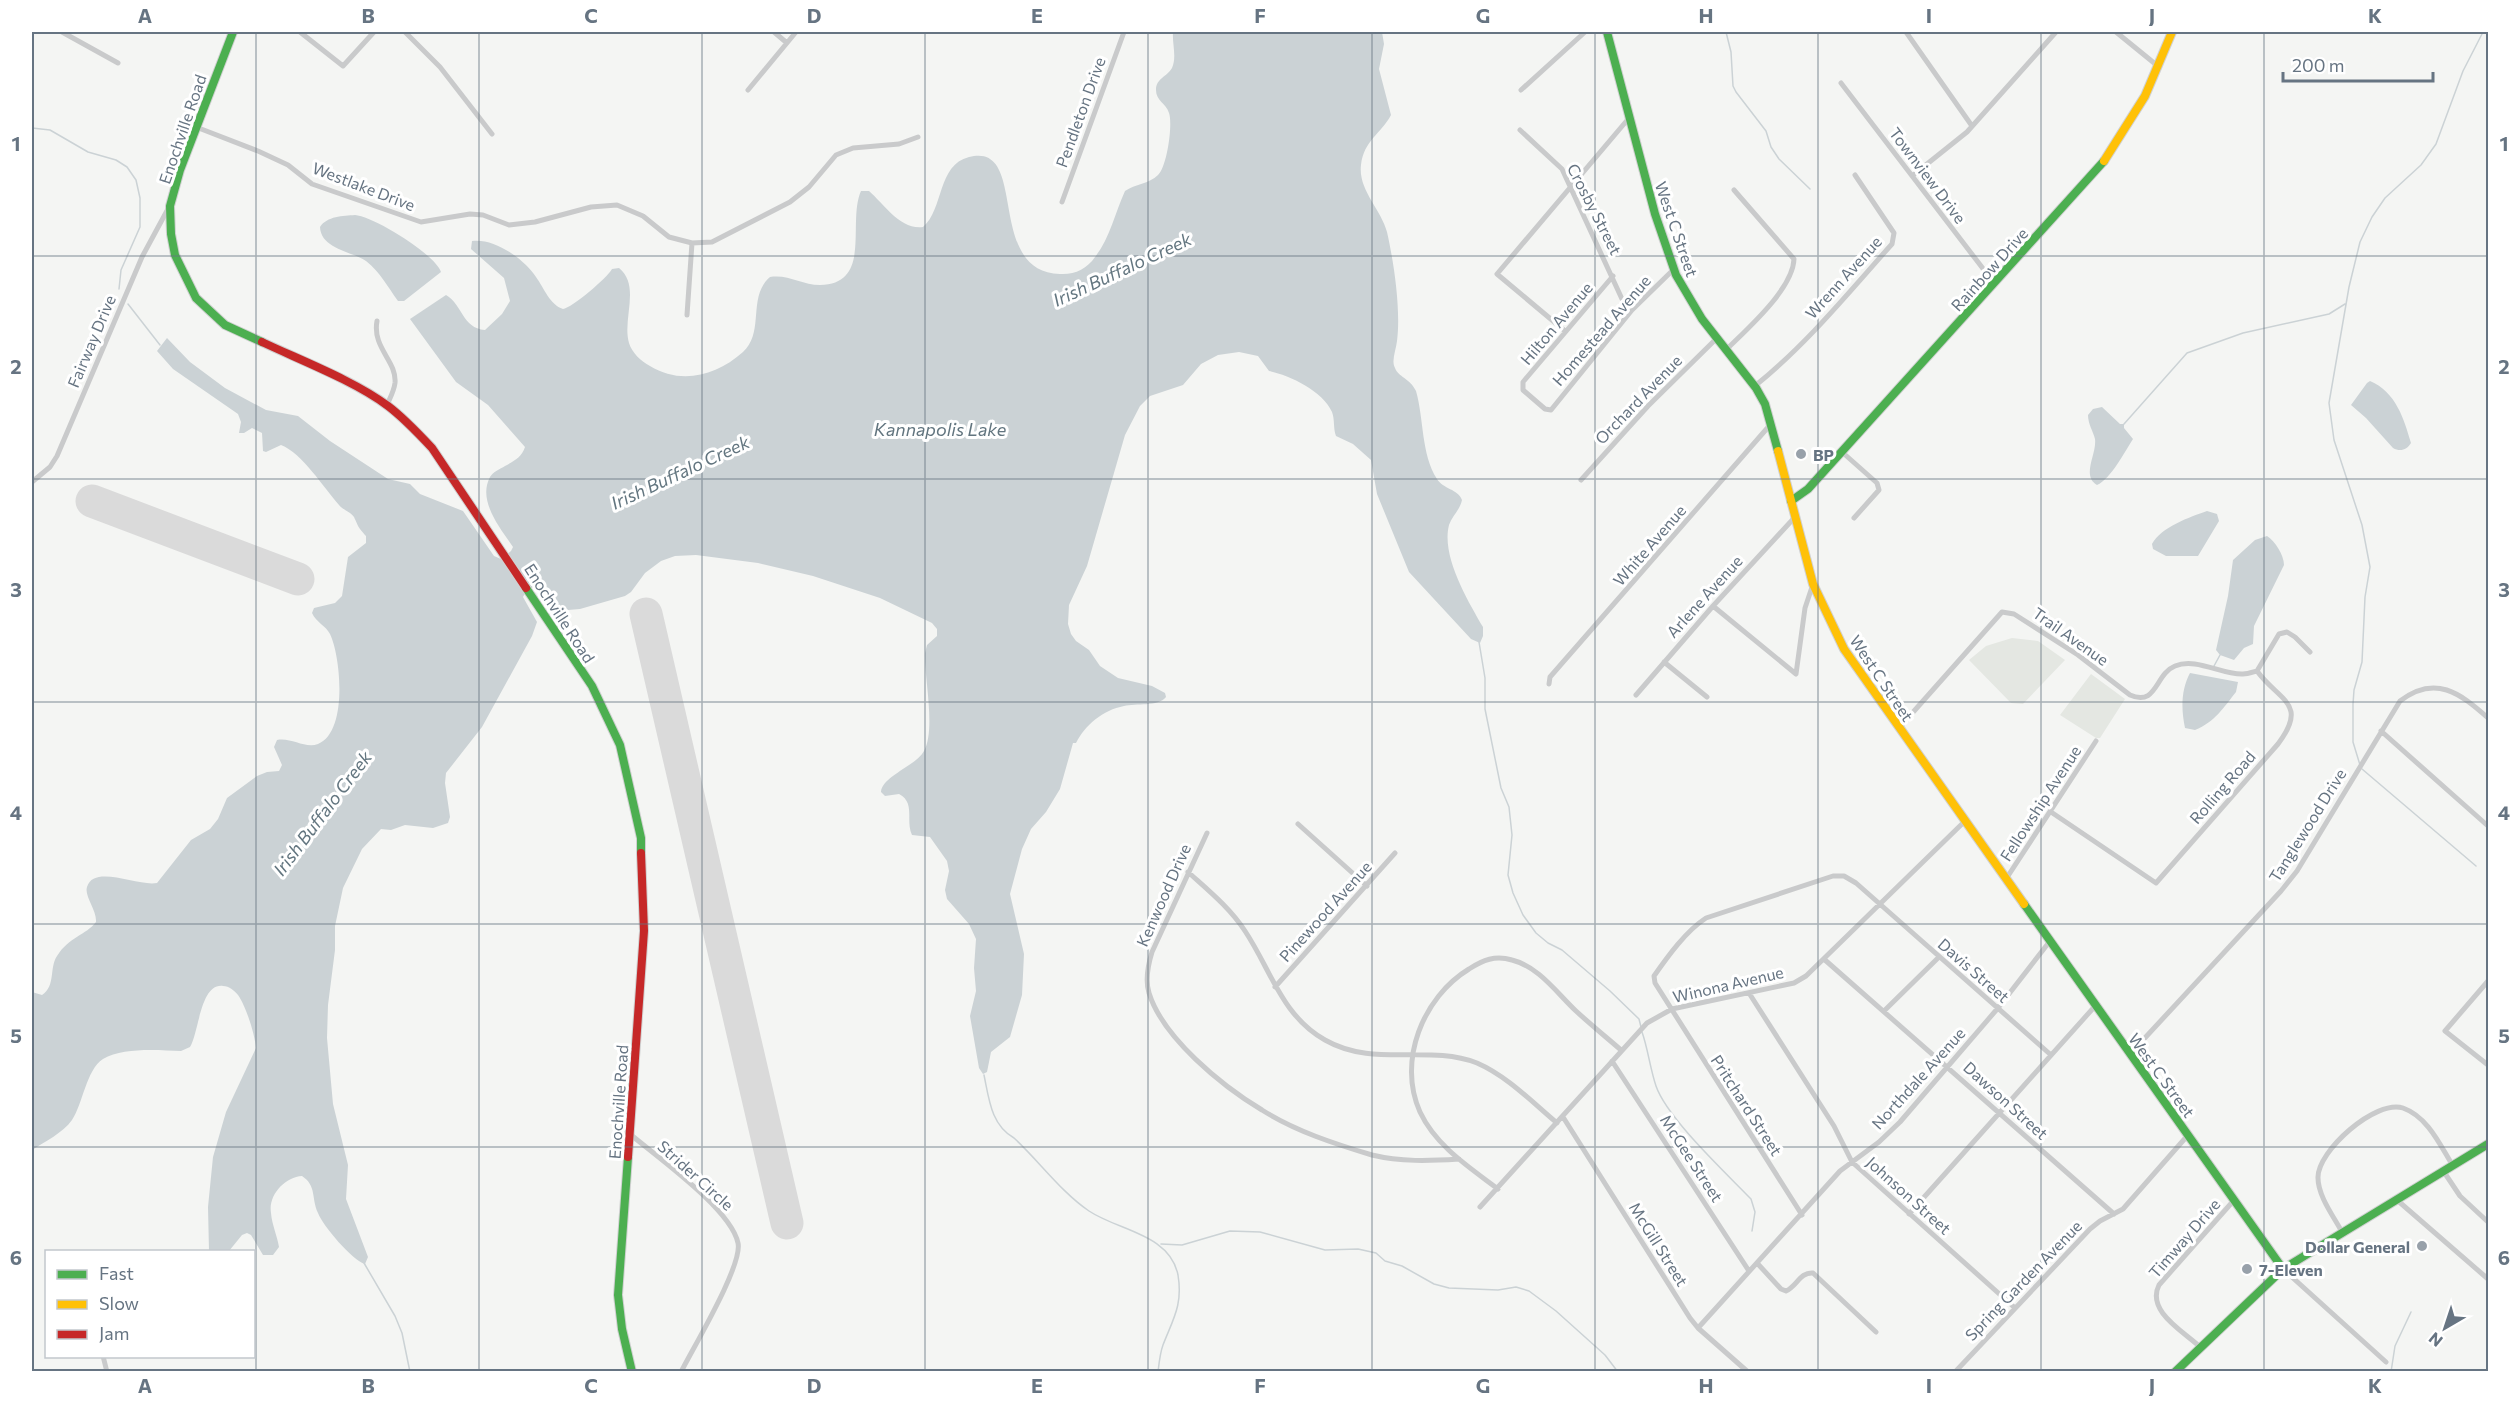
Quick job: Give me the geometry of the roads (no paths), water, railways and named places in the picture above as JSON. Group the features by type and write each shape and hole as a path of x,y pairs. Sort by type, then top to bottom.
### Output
{"street":[{"path":"62,32 118,63"},
{"name":"Enochville Road","path":"233,32 180,170 170,206 171,234 175,255 196,298 208,311 232,329 360,389 387,405 432,448 592,686 620,745 641,838 644,931 618,1295 622,1329 632,1371"},
{"path":"300,32 343,66 374,32"},
{"path":"405,32 440,67 492,134"},
{"path":"774,32 787,43"},
{"path":"748,90 796,32"},
{"name":"Pendleton Drive","path":"1062,202 1124,32"},
{"path":"1521,90 1585,32"},
{"name":"West C Street","path":"1607,32 1656,218 1674,268 1699,317 1756,385 1772,423 1794,517 1813,584 1844,649 2283,1269"},
{"path":"1915,32 1907,34 1972,126"},
{"path":"1912,176 1972,126 2056,32"},
{"path":"2116,32 2159,67"},
{"name":"Rainbow Drive","path":"1791,501 1808,489 1842,452 2109,154 2135,114 2159,67 2172,32"},
{"name":"Townview Drive","path":"1842,83 1995,283"},
{"path":"1565,331 1497,274 1629,118"},
{"name":"Westlake Drive","path":"196,127 268,155 288,165 312,184 421,222 470,214 483,215 509,225 535,222 591,207 617,205 644,216 669,237 692,243"},
{"name":"Crosby Street","path":"1520,130 1562,169 1572,186 1622,299 1632,310"},
{"path":"687,315 692,243 712,242 790,202 809,187 836,155 853,148 899,144 918,137"},
{"name":"Wrenn Avenue","path":"1756,385 1796,349 1892,244 1894,233 1855,175"},
{"path":"1727,349 1773,300 1794,267 1794,259 1734,190"},
{"name":"Fairway Drive","path":"32,482 50,468 57,456 142,257 170,206"},
{"name":"Homestead Avenue","path":"1551,410 1632,310 1674,268"},
{"name":"Hilton Avenue","path":"1551,410 1545,409 1523,390 1523,382 1613,276"},
{"path":"377,321 375,334 394,374 395,382 387,405"},
{"name":"Orchard Avenue","path":"1581,480 1648,405 1716,339"},
{"name":"White Avenue","path":"1549,684 1550,677 1772,423"},
{"path":"1842,452 1877,483 1879,490 1854,518"},
{"name":"Arlene Avenue","path":"1636,696 1713,606 1794,517"},
{"path":"1713,606 1796,674 1805,608 1813,584"},
{"name":"Trail Avenue","path":"1899,728 2002,612 2014,614 2078,655 2138,699 2145,698 2151,693 2169,669 2177,665 2188,664 2244,674 2257,671"},
{"path":"2257,671 2279,634 2287,632 2310,652"},
{"path":"1664,662 1707,697"},
{"name":"Rolling Road","path":"2051,812 2156,883 2278,744 2291,724 2291,709 2287,701 2266,683 2257,671"},
{"name":"Tanglewood Drive","path":"2130,1054 2286,885 2400,701 2424,687 2442,689 2458,694 2488,718"},
{"path":"2381,731 2488,826"},
{"name":"Fellowship Avenue","path":"2006,879 2096,741"},
{"name":"Winona Avenue","path":"1480,1208 1647,1023 1672,1009 1794,983 1806,976 1825,960 1965,821"},
{"path":"1298,824 1367,886"},
{"name":"Kenwood Drive","path":"1207,833 1147,967 1148,991 1154,1006 1169,1030 1181,1045 1235,1091 1262,1110 1314,1135 1373,1155 1396,1160 1459,1159"},
{"name":"Pinewood Avenue","path":"1275,987 1395,853"},
{"path":"1188,872 1217,897 1236,918 1288,1009 1305,1027 1325,1041 1346,1050 1372,1056 1450,1057 1475,1063 1494,1071 1557,1123"},
{"name":"Davis Street","path":"1672,1009 1655,983 1654,976 1697,924 1706,918 1833,876 1844,876 1856,883 2051,1055"},
{"name":"Northdale Avenue","path":"1698,1328 1840,1172 1889,1134 1998,1008 2050,941"},
{"path":"1498,1189 1438,1140 1420,1112 1412,1082 1412,1055 1427,1014 1439,994 1464,972 1480,962 1496,957 1513,960 1528,966 1621,1050"},
{"path":"1884,1011 1939,957"},
{"name":"Dawson Street","path":"1825,960 2114,1214"},
{"path":"2488,981 2445,1031 2488,1065"},
{"name":"Johnson Street","path":"1749,993 1834,1126 1852,1162 2015,1308"},
{"path":"1909,1214 2096,1005"},
{"name":"Pritchard Street","path":"1672,1009 1802,1215"},
{"name":"McGee Street","path":"1612,1061 1749,1271"},
{"path":"2342,1232 2318,1180 2319,1170 2330,1150 2356,1125 2380,1109 2391,1106 2402,1108 2420,1118 2453,1166"},
{"name":"McGill Street","path":"1563,1117 1698,1328 1748,1371"},
{"name":"Strider Circle","path":"630,1134 731,1224 739,1245 733,1268 716,1305 681,1371"},
{"name":"Spring Garden Avenue","path":"1955,1371 2090,1229 2123,1209 2188,1135"},
{"path":"2175,1371 2283,1269 2488,1144"},
{"path":"2444,1172 2460,1196 2488,1222"},
{"name":"Timway Drive","path":"2200,1347 2163,1314 2155,1301 2155,1294 2159,1285 2235,1199"},
{"path":"2397,1200 2488,1279"},
{"path":"1757,1263 1781,1289 1786,1291 1792,1288 1803,1275 1814,1273 1876,1332"},
{"path":"2283,1269 2385,1362"}],"water":[{"name":"Kannapolis Lake","path":"1173,32 1382,32 1384,44 1379,69 1391,115 1369,143 1363,156 1361,174 1366,191 1387,232 1392,258 1398,315 1394,365 1399,374 1411,383 1416,391 1425,448 1437,479 1457,493 1462,500 1449,525 1449,550 1457,578 1483,627 1483,636 1480,643 1471,639 1409,572 1377,494 1371,460 1353,444 1336,436 1332,412 1328,404 1305,385 1269,371 1258,356 1239,352 1218,355 1201,364 1183,385 1150,396 1140,406 1125,435 1087,566 1069,605 1068,624 1076,641 1089,650 1100,666 1118,678 1152,686 1165,693 1166,697 1158,702 1116,708 1090,724 1076,743 1073,743 1060,789 1046,812 1031,829 1022,849 1010,894 1024,954 1022,995 1010,1037 991,1052 987,1072 983,1074 979,1068 970,1016 976,991 974,968 976,939 969,924 947,899 945,890 949,871 947,861 930,837 912,835 909,824 909,807 904,798 899,794 885,796 881,792 887,781 924,751 929,730 925,653 927,645 937,636 937,629 932,623 880,598 813,576 758,563 696,555 675,556 661,561 645,573 631,592 625,596 580,609 556,611 538,586 527,592 523,597 537,622 532,636 482,727 446,773 445,783 450,817 448,823 433,828 405,825 391,830 381,829 362,849 343,888 335,926 327,1038 333,1104 348,1165 346,1199 368,1257 365,1264 346,1250 326,1226 316,1208 310,1184 302,1176 284,1183 272,1200 272,1217 279,1247 273,1255 263,1255 251,1235 247,1233 242,1235 230,1250 209,1250 208,1207 213,1157 226,1112 256,1048 247,1013 241,1000 234,990 227,987 215,987 209,992 190,1047 181,1051 130,1051 111,1055 97,1064 72,1120 59,1133 32,1150 32,992 42,995 46,991 51,982 57,956 67,944 96,922 87,887 91,880 98,877 157,883 191,840 210,829 218,819 227,798 257,776 279,771 282,765 274,747 277,740 313,745 328,737 338,710 337,659 330,634 312,613 314,608 335,603 342,596 348,557 366,543 366,536 353,515 339,505 297,455 281,445 266,452 263,451 262,433 252,428 239,433 241,422 238,414 173,369 157,351 167,338 190,362 225,388 266,410 298,416 330,441 388,479 410,484 420,494 463,511 494,556 501,559 513,547 488,505 487,486 491,475 517,458 525,447 488,405 456,382 410,319 446,295 452,299 467,321 477,328 485,330 502,314 510,301 504,278 471,249 472,241 499,246 517,257 531,270 551,300 563,309 574,304 589,292 612,269 619,268 629,284 627,334 630,347 640,359 662,372 686,376 698,375 710,372 733,360 750,344 759,294 770,277 777,276 820,285 836,282 847,274 853,263 857,204 861,191 869,191 900,220 915,227 923,227 935,210 951,169 969,157 987,157 998,168 1005,186 1014,232 1022,253 1037,268 1065,274 1084,268 1092,261 1105,242 1125,191 1154,178 1164,163 1170,118 1168,110 1158,97 1156,86 1172,68"},
{"path":"355,215 389,229 416,246 436,264 441,272 404,301 398,301 380,275 366,261 331,245 322,234 320,227 323,223 336,217"},
{"path":"2370,381 2386,392 2398,407 2411,443 2405,449 2393,448 2351,405"},
{"path":"2102,407 2120,424 2124,424 2124,428 2133,439 2112,471 2097,485 2090,476 2095,439 2088,415 2093,409"},
{"path":"2207,511 2217,514 2219,521 2198,556 2166,556 2153,549 2152,544 2156,538 2169,528"},
{"path":"2267,536 2278,549 2284,565 2254,626 2253,644 2244,648 2234,660 2220,655 2216,650 2233,560 2255,540"},
{"path":"2190,673 2238,682 2236,692 2219,714 2195,730 2185,728 2183,714 2183,693"},
{"path":"32,958 34,964 32,992"}],"waterway":[{"path":"1726,32 1731,52 1733,86 1736,92 1766,131 1771,147 1779,159 1810,189"},
{"path":"2360,765 2353,742 2353,704 2354,690 2362,662 2365,597 2370,567 2362,525 2334,440 2329,403 2349,287 2360,242 2372,217 2385,198 2421,165 2436,144 2463,71 2483,32"},
{"path":"32,128 50,130 88,152 116,160 127,167 136,180 140,198 140,227 121,270 119,289"},
{"path":"128,304 160,345"},
{"path":"2124,424 2187,353 2243,333 2329,314 2345,304"},
{"path":"1479,642 1485,678 1485,709 1501,788 1509,807 1512,835 1508,875 1513,893 1523,915 1536,933 1548,943 1562,950 1610,991 1639,1019 1641,1027"},
{"path":"2214,666 2220,655"},
{"path":"2362,769 2476,866"},
{"path":"1642,1032 1656,1086 1662,1099 1684,1129 1751,1199 1755,1212 1752,1231"},
{"path":"984,1075 992,1111 1006,1133 1014,1138 1060,1186 1089,1211 1154,1242 1173,1261 1178,1275 1178,1303 1162,1348 1158,1372"},
{"path":"1161,1244 1182,1245 1230,1231 1260,1232 1325,1250 1358,1249 1376,1253 1385,1261 1402,1266 1434,1284 1449,1288 1498,1290 1516,1287 1529,1291 1556,1311 1605,1355 1618,1372"},
{"path":"364,1263 395,1316 402,1333 410,1372"},
{"path":"2391,1372 2395,1346 2411,1312"}],"place":[{"name":"BP","path":"1801,454"},
{"name":"Dollar General","path":"2422,1246"},
{"name":"7-Eleven","path":"2247,1269"}],"water label":[{"name":"Irish Buffalo Creek","path":"1122,269"},
{"name":"Irish Buffalo Creek","path":"680,472"},
{"name":"Irish Buffalo Creek","path":"322,813"}]}
